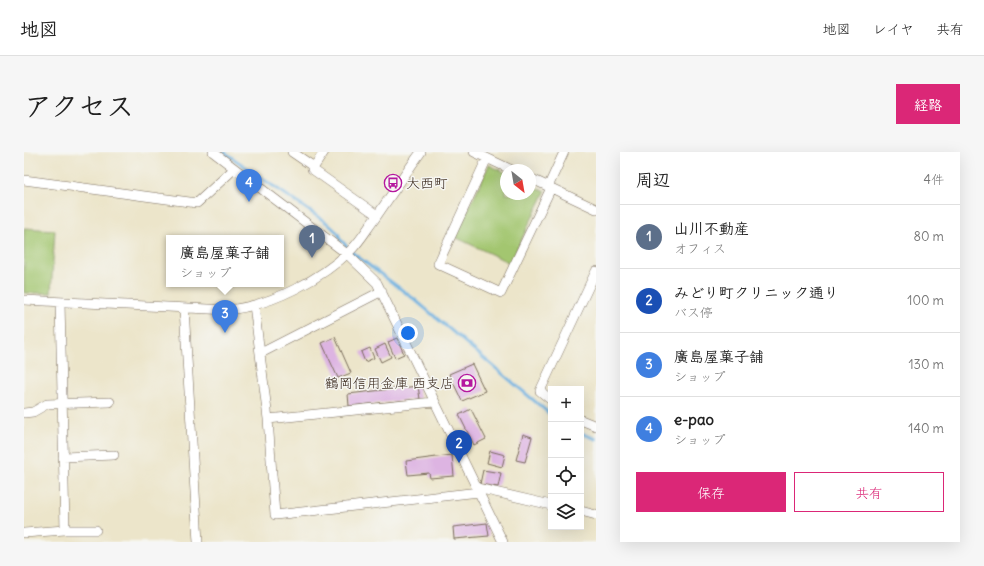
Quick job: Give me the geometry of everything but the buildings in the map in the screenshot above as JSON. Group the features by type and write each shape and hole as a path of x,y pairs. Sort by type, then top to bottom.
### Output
{"street":[{"path":"213,152 347,254 377,283 503,542"},
{"path":"292,152 314,167"},
{"path":"324,152 312,169 377,215"},
{"path":"24,300 229,310 254,305 282,295 334,265 347,254 360,240 421,152"},
{"path":"474,152 500,164"},
{"path":"487,158 438,264 501,293 564,152"},
{"path":"24,180 197,202 234,168"},
{"path":"536,181 596,209"},
{"path":"548,397 540,390 596,272"},
{"path":"261,353 382,291"},
{"path":"60,302 65,530"},
{"path":"254,305 268,419 275,515 478,490 548,504"},
{"path":"184,308 198,542"},
{"path":"24,413 33,412 47,404 110,402"},
{"path":"268,419 434,402"},
{"path":"584,421 596,426"},
{"path":"63,457 114,455"},
{"path":"584,512 596,515"},
{"path":"24,533 65,530 96,530"}],"green space":[{"path":"489,165 500,170 500,200 536,200 536,188 545,192 510,263 455,237"},
{"path":"24,228 55,230 51,293 24,293"}],"waterway":[{"path":"224,152 327,223 338,233 340,239 354,254 414,299 548,412"},
{"path":"584,434 596,439"}],"place":[{"name":"大西町","path":"393,183"},
{"name":"e-pao","path":"249,202"},
{"name":"山川不動産","path":"312,258"},
{"name":"廣島屋菓子舗","path":"225,333"},
{"name":"鶴岡信用金庫 西支店","path":"467,383"},
{"name":"みどり町クリニック通り","path":"459,463"}]}
